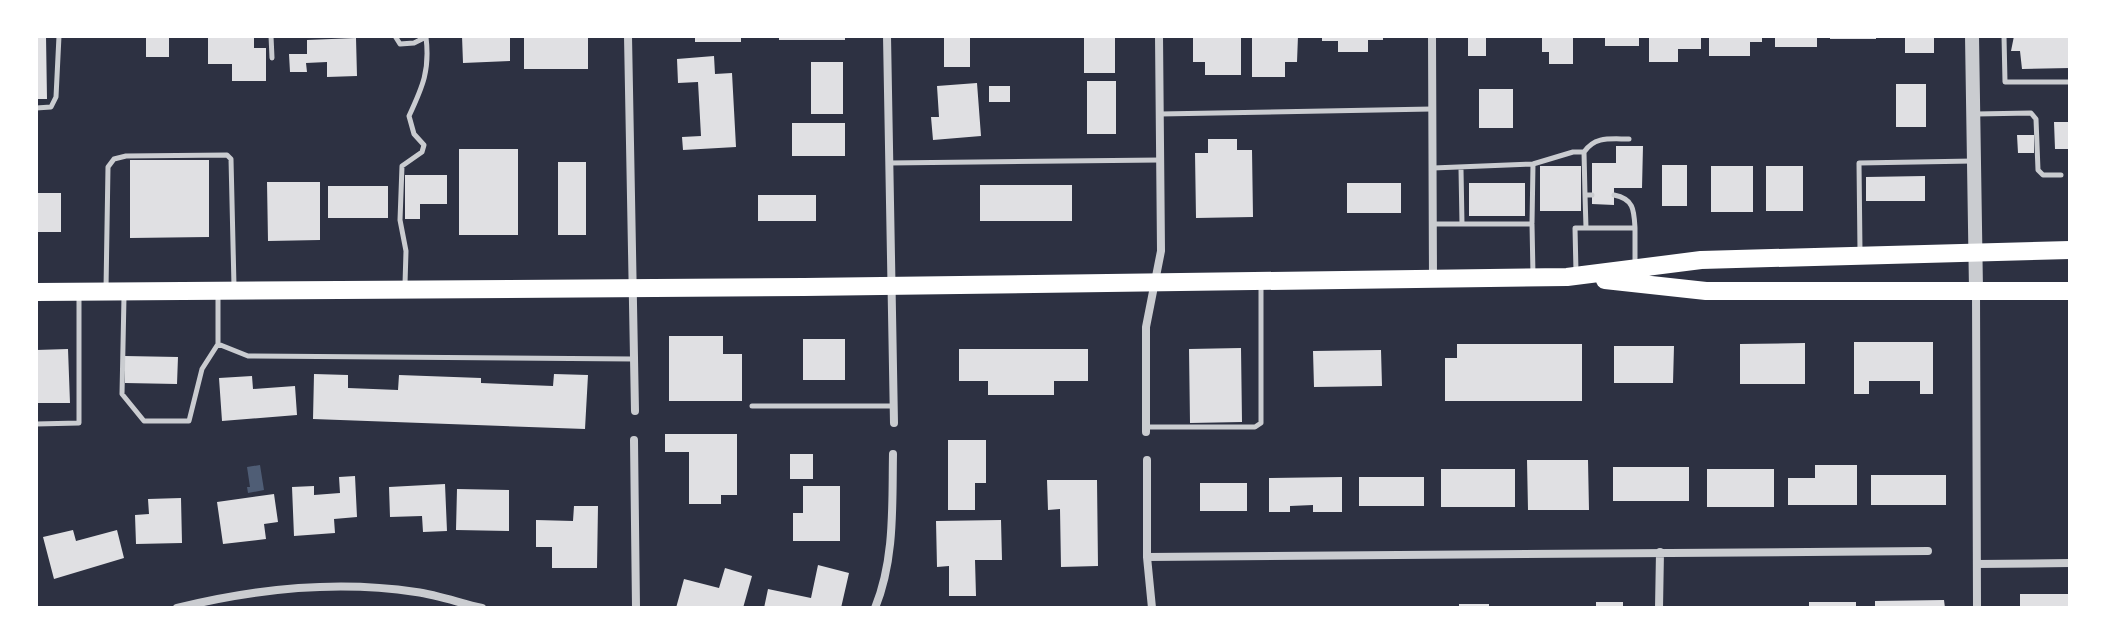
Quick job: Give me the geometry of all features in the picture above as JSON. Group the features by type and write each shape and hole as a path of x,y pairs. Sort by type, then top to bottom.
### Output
{"highway":[{"path":"36,292 1533,278 1577,277 1701,260 2070,250"},
{"path":"1577,277 1706,291 2070,291"}],"street":[{"path":"628,36 635,411"},
{"path":"887,36 894,423"},
{"path":"1146,429 1146,327 1161,251 1159,36"},
{"path":"1432,36 1433,280"},
{"path":"1972,36 1977,608"},
{"path":"634,440 636,608"},
{"path":"875,608 886,578 891,544 893,454"},
{"path":"1147,460 1147,557 1152,608"},
{"path":"1147,557 1928,551"},
{"path":"1659,608 1660,552"},
{"path":"1977,564 2070,563"},
{"path":"177,608 259,592 345,586 417,592 482,608"}],"lane":[{"path":"36,108 51,107 56,97 59,36"},
{"path":"271,36 272,58"},
{"path":"395,36 400,44 414,43 426,36 429,62 422,89 409,116 414,134 424,145 422,152 402,166 400,220 406,251 405,289"},
{"path":"2004,36 2005,82 2070,82"},
{"path":"1160,114 1432,109"},
{"path":"1973,114 2031,113 2036,119 2038,170 2043,175 2061,175"},
{"path":"1586,228 1589,195 1584,152 1590,143 1598,139 1629,139"},
{"path":"1432,168 1533,164 1573,152 1584,152"},
{"path":"199,154 227,155 231,159 226,291 218,344 202,369 189,421 144,421 122,394 108,167 114,159 199,154"},
{"path":"889,163 1160,160"},
{"path":"1860,256 1859,163 1974,161"},
{"path":"1533,164 1533,278"},
{"path":"1461,169 1462,224"},
{"path":"1614,195 1632,204 1635,269"},
{"path":"1433,224 1532,224"},
{"path":"1577,277 1575,228 1635,228"},
{"path":"1146,429 1255,427 1261,423 1260,280"},
{"path":"36,424 79,423 79,292"},
{"path":"218,344 248,356 633,359"},
{"path":"752,406 893,406"}],"water":[{"path":"260,465 264,490 248,493 247,467"}],"building":[{"path":"36,36 46,36 47,99 36,99"},
{"path":"208,36 254,36 254,48 266,48 266,81 232,81 232,64 208,64"},
{"path":"462,36 510,36 510,61 463,63"},
{"path":"524,36 588,36 588,69 524,69"},
{"path":"695,36 741,36 741,42 695,42"},
{"path":"779,36 845,36 845,40 779,40"},
{"path":"944,36 970,36 970,67 944,67"},
{"path":"1084,36 1115,36 1115,73 1084,73"},
{"path":"1193,36 1241,36 1241,75 1205,75 1205,62 1193,62"},
{"path":"1252,36 1298,36 1297,62 1285,62 1285,77 1252,77"},
{"path":"1322,36 1383,36 1383,40 1368,40 1368,52 1338,52 1338,41 1322,41"},
{"path":"1468,36 1486,36 1486,56 1468,56"},
{"path":"1542,36 1573,36 1573,64 1549,64 1549,52 1542,52"},
{"path":"1605,36 1639,36 1639,46 1605,46"},
{"path":"1649,36 1701,36 1701,49 1678,49 1678,62 1649,62"},
{"path":"1709,36 1762,36 1762,42 1750,42 1750,56 1709,56"},
{"path":"1775,36 1817,36 1817,47 1775,47"},
{"path":"1830,36 1876,36 1876,39 1830,39"},
{"path":"1905,36 1934,36 1934,53 1905,53"},
{"path":"2014,36 2070,36 2070,68 2022,69 2020,51 2011,51"},
{"path":"146,38 169,38 169,57 146,57"},
{"path":"356,38 357,76 327,77 327,62 306,63 307,72 290,72 289,54 307,54 307,40"},
{"path":"714,56 715,74 732,73 736,147 683,150 682,137 701,136 698,82 678,83 677,59"},
{"path":"811,62 843,62 843,114 811,114"},
{"path":"1087,81 1116,81 1116,134 1087,134"},
{"path":"977,83 981,136 933,140 931,117 939,117 937,86"},
{"path":"1896,84 1926,84 1926,127 1896,127"},
{"path":"989,86 1010,86 1010,102 989,102"},
{"path":"1479,89 1513,89 1513,128 1479,128"},
{"path":"2054,122 2070,122 2070,149 2055,149"},
{"path":"792,123 845,123 845,156 792,156"},
{"path":"2017,135 2034,135 2034,153 2018,153"},
{"path":"1208,139 1237,139 1237,150 1252,150 1253,217 1196,218 1195,153 1208,153"},
{"path":"1616,146 1643,146 1642,188 1614,188 1614,205 1592,204 1592,163 1616,163"},
{"path":"459,149 518,149 518,235 459,235"},
{"path":"130,160 209,160 209,237 130,238"},
{"path":"558,162 586,162 586,235 558,235"},
{"path":"1662,165 1687,165 1687,206 1662,206"},
{"path":"1540,166 1581,166 1581,211 1540,211"},
{"path":"1711,166 1753,166 1753,212 1711,212"},
{"path":"1766,166 1803,166 1803,211 1766,211"},
{"path":"405,175 447,175 447,204 420,204 420,219 405,219"},
{"path":"1925,176 1925,201 1866,201 1866,177"},
{"path":"267,182 320,182 320,240 268,241"},
{"path":"1347,183 1401,183 1401,213 1347,213"},
{"path":"1469,183 1525,183 1525,216 1469,216"},
{"path":"980,185 1072,185 1072,221 980,221"},
{"path":"328,186 388,186 388,218 328,218"},
{"path":"36,193 61,193 61,232 36,232"},
{"path":"758,195 816,195 816,221 758,221"},
{"path":"669,336 723,336 723,354 742,354 742,401 669,401"},
{"path":"803,339 845,339 845,380 803,380"},
{"path":"1854,342 1933,342 1933,394 1920,394 1920,381 1869,381 1869,394 1854,394"},
{"path":"1805,343 1805,384 1740,384 1740,344"},
{"path":"1457,344 1582,344 1582,401 1445,401 1445,358 1457,358"},
{"path":"1614,346 1674,346 1673,383 1614,383"},
{"path":"1241,348 1242,422 1190,423 1189,349"},
{"path":"68,349 70,403 36,403 36,350"},
{"path":"959,349 1088,349 1088,381 1054,381 1054,395 988,395 988,381 959,381"},
{"path":"1381,350 1382,386 1314,387 1313,351"},
{"path":"125,356 178,357 177,384 125,383"},
{"path":"314,374 348,375 348,388 398,390 399,375 481,378 481,383 553,386 554,374 588,375 585,429 313,419"},
{"path":"252,376 253,389 295,386 297,415 222,421 219,378"},
{"path":"665,434 737,434 737,495 721,495 721,504 689,504 689,452 665,452"},
{"path":"948,440 986,440 986,483 975,483 975,510 948,510"},
{"path":"790,454 813,454 813,479 790,479"},
{"path":"1527,460 1588,460 1589,510 1528,510"},
{"path":"1815,465 1857,465 1857,505 1788,505 1788,478 1815,478"},
{"path":"1613,467 1689,467 1689,501 1613,501"},
{"path":"1441,469 1515,469 1515,507 1441,507"},
{"path":"1707,469 1774,469 1774,507 1707,507"},
{"path":"1871,475 1946,475 1946,505 1871,505"},
{"path":"355,476 357,517 334,519 335,533 294,536 292,487 314,486 314,495 340,493 339,477"},
{"path":"1342,477 1342,512 1313,512 1313,505 1290,506 1290,512 1269,512 1269,478"},
{"path":"1359,477 1424,477 1424,506 1359,506"},
{"path":"1047,480 1097,480 1098,566 1061,567 1060,509 1048,510"},
{"path":"1200,483 1247,483 1247,511 1200,511"},
{"path":"445,484 447,531 423,532 422,516 390,517 389,487"},
{"path":"803,486 840,486 840,541 793,541 793,513 803,513"},
{"path":"457,489 509,490 509,531 456,530"},
{"path":"274,494 278,522 264,524 266,539 223,544 217,502"},
{"path":"181,498 182,543 136,544 135,515 149,514 148,499"},
{"path":"574,506 598,506 597,568 552,568 552,547 536,547 536,520 573,521"},
{"path":"1001,520 1002,560 975,560 976,596 949,596 949,566 937,567 936,521"},
{"path":"73,530 76,541 117,530 124,558 54,579 43,537"},
{"path":"818,565 849,573 841,608 764,608 768,589 811,598"},
{"path":"725,568 752,576 743,608 676,608 684,579 719,588"},
{"path":"2020,594 2070,594 2070,608 2020,608"},
{"path":"1944,600 1945,608 1875,608 1875,601"},
{"path":"1596,602 1623,602 1623,608 1596,608"},
{"path":"1809,602 1856,602 1856,608 1809,608"},
{"path":"1459,604 1489,604 1489,608 1459,608"}]}
